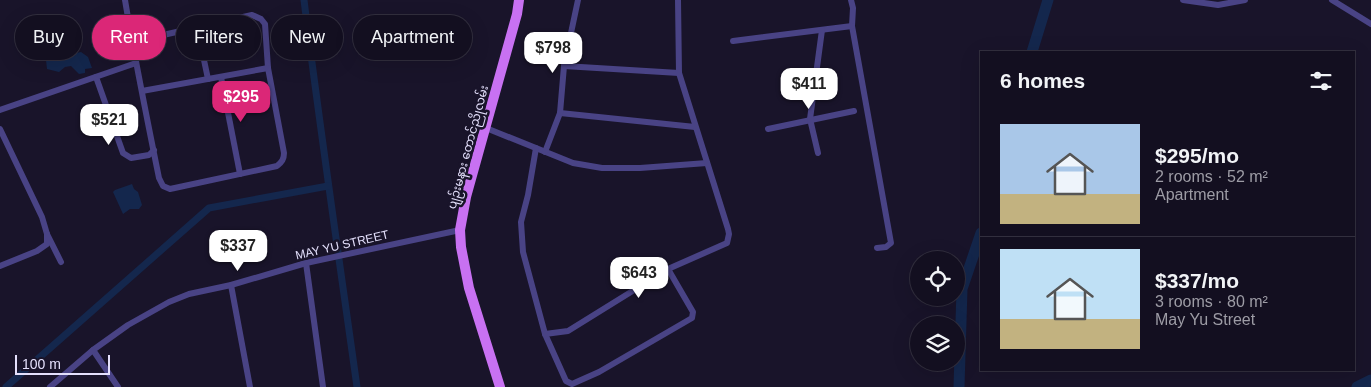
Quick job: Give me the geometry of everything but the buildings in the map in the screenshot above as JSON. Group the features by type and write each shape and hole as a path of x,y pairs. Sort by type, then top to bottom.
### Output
{"main road":[{"name":"ပျဉ်းမနား တောင်ညိုလမ်း","path":"500,387 469,288 460,230 466,197 517,14 519,0"}],"street":[{"path":"125,0 128,15"},
{"path":"545,152 560,114 564,66 578,0"},
{"path":"545,334 568,332 668,269 724,246 728,238 728,229 679,73 678,0"},
{"path":"851,0 853,8 852,26 891,243 886,247 877,248"},
{"path":"1184,0 1218,6 1245,0"},
{"path":"1332,0 1371,24"},
{"path":"135,60 159,178 163,186 170,189 277,166 284,158 268,68 265,24 261,19"},
{"path":"733,41 852,26"},
{"path":"818,153 810,120 822,30"},
{"path":"204,60 208,79"},
{"path":"0,110 136,63"},
{"path":"564,66 679,73"},
{"path":"142,92 268,68"},
{"path":"96,77 123,153 131,158 149,155 154,150"},
{"path":"222,77 240,174"},
{"path":"768,129 854,111"},
{"path":"560,114 695,127"},
{"path":"486,128 574,163 602,168 640,168 707,163"},
{"path":"0,129 61,262"},
{"path":"536,148 521,222 523,252 545,334 568,382 572,384 599,372 692,318 693,312 668,269"},
{"name":"MAY YU STREET","path":"50,387 93,350 128,325 169,302 189,294 231,285 306,263 460,230"},
{"path":"0,265 37,251 47,244 47,234"},
{"path":"306,263 323,387"},
{"path":"231,285 250,387"},
{"path":"93,350 118,387"}],"water":[{"path":"82,53 88,57 92,68 85,69 85,73 79,74 71,66 65,67 59,72 47,69 46,60 82,60"},
{"path":"132,184 138,192 142,205 139,209 130,209 123,214 113,192"}],"waterway":[{"path":"304,0 357,387"},
{"path":"1032,51 1048,0"},
{"path":"6,387 209,208 328,186"},
{"path":"959,387 962,289 980,236"},
{"path":"1357,387 1371,380"}]}
